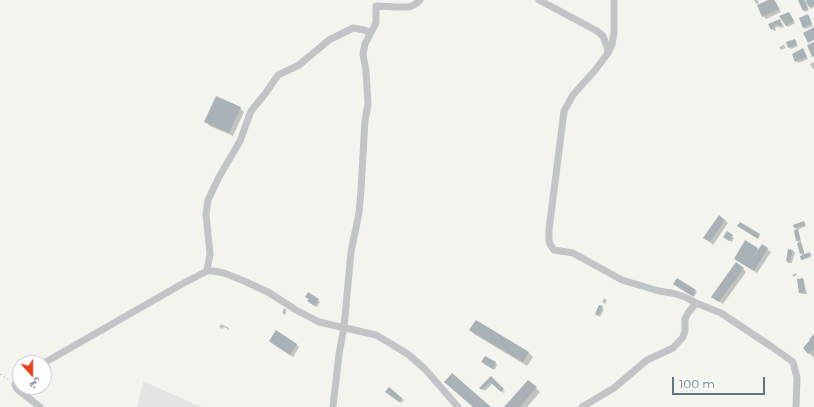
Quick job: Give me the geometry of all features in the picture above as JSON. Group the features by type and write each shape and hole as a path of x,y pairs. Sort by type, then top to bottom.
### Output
{"street":[{"path":"333,407 339,354 344,327 351,252 362,190 365,120 368,104 366,71 363,54 365,44 376,23 376,6 409,6 414,5 420,0"},
{"path":"539,0 597,31 602,36 608,53"},
{"path":"614,0 614,33 612,44 608,53 573,95 564,111 548,240 554,250 573,254 622,280 685,297 696,304 721,313 772,347 793,362 797,378 796,407"},
{"path":"207,271 210,254 206,214 208,200 219,177 240,141 251,111 278,75 299,65 329,40 353,28 370,33"},
{"path":"52,359 182,284 207,271 213,271 224,273 268,292 296,310 319,322 376,335 409,355 425,369 458,407"},
{"path":"582,407 614,388 647,360 672,348 683,337 685,331 685,319 696,304"},
{"path":"25,395 40,407"}],"path":[{"path":"0,374 12,383"}],"shaded area":[{"path":"143,381 201,407 137,407"}],"building":[{"path":"768,0 774,0 779,9 762,17 757,5"},
{"path":"798,0 804,0 808,8 803,11"},
{"path":"806,0 814,0 814,5 809,7"},
{"path":"789,12 794,21 786,26 779,16"},
{"path":"808,14 812,24 803,28 799,18"},
{"path":"780,19 782,25 779,27 777,24 774,26 775,28 771,30 768,24"},
{"path":"814,27 814,40 808,43 803,33"},
{"path":"795,39 797,44 788,48 786,42"},
{"path":"814,42 814,56 812,57 807,45"},
{"path":"803,48 807,57 795,62 792,54"},
{"path":"216,96 241,107 229,133 204,122"},
{"path":"719,215 725,220 710,242 703,238"},
{"path":"804,221 805,225 794,228 793,225"},
{"path":"740,222 760,234 758,239 737,226"},
{"path":"798,229 800,240 796,241 794,230"},
{"path":"727,231 733,235 729,241 723,237"},
{"path":"745,240 758,248 754,256 762,244 768,248 754,271 734,259"},
{"path":"801,242 804,253 800,254 797,243"},
{"path":"788,249 793,250 790,262 786,261"},
{"path":"810,252 811,256 801,260 800,256"},
{"path":"736,262 744,268 719,302 711,297"},
{"path":"677,278 696,290 692,296 673,284"},
{"path":"803,278 805,292 799,293 797,279"},
{"path":"308,292 319,299 315,306 307,301 309,299 305,297"},
{"path":"599,305 603,306 598,316 595,314"},
{"path":"476,320 529,352 523,362 469,330"},
{"path":"276,330 297,344 290,355 269,341"},
{"path":"814,334 814,349 808,354 803,348"},
{"path":"485,356 496,362 493,369 481,362"},
{"path":"452,373 491,407 473,407 444,382"},
{"path":"491,376 504,389 501,392 490,382 482,390 479,388"},
{"path":"528,380 537,387 520,407 504,407"},
{"path":"389,387 402,398 399,402 385,392"}]}
